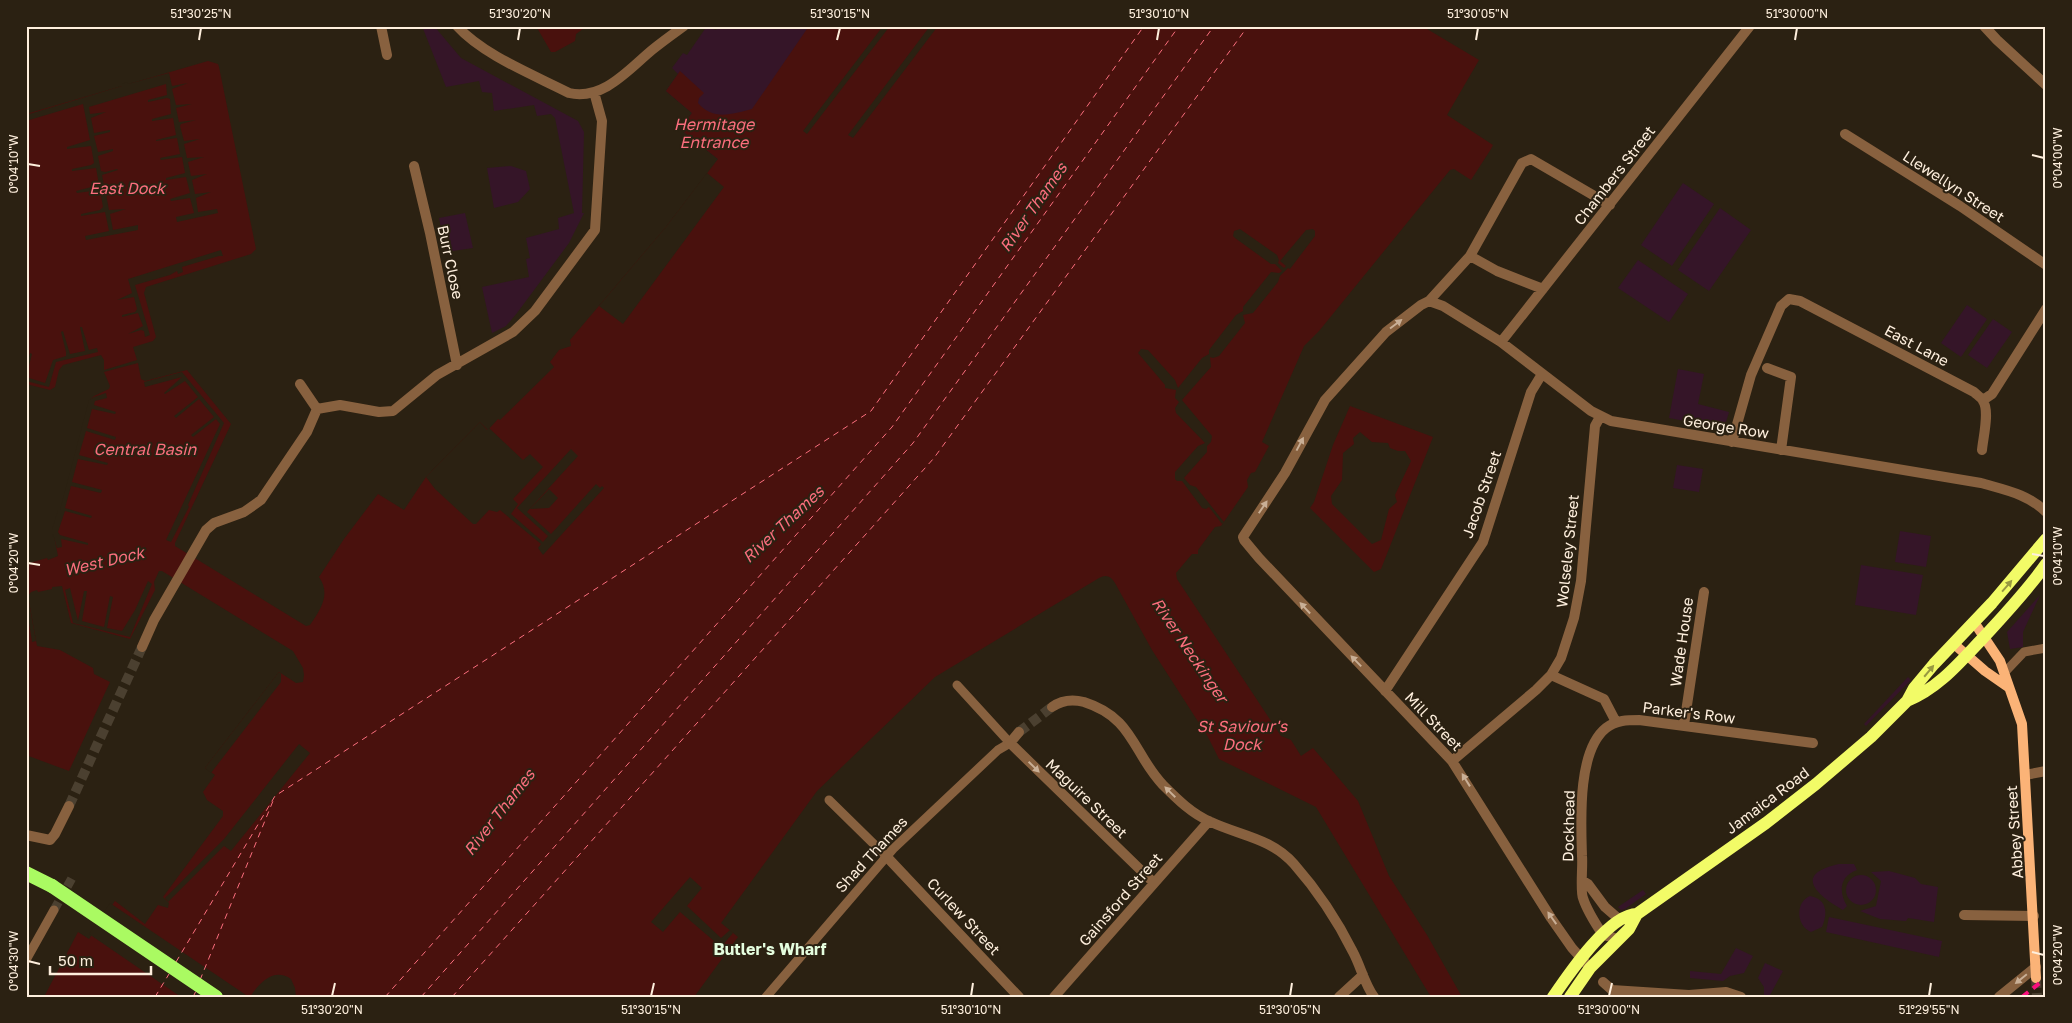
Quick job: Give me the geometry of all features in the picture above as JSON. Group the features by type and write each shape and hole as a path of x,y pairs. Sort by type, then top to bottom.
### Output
{"highway":[{"path":"27,872 52,886 216,997"}],"main road":[{"name":"Jamaica Road","path":"1570,997 1590,968 1629,929 1637,914 1788,806 1871,737 1907,701 1914,688 2046,539"},
{"name":"Jamaica Road","path":"1907,701 1923,694 1942,681 2004,616 2046,564"},
{"name":"Abbey Street","path":"1974,622 1985,636 2004,672 2022,724 2036,978"},
{"name":"Abbey Street","path":"1954,644 2008,687"},
{"name":"Jamaica Road","path":"1553,997 1580,958 1603,935 1628,915 1637,914"}],"street":[{"path":"381,26 388,55"},
{"path":"457,26 468,39 569,93 576,94 594,92 613,83 678,28"},
{"name":"Chambers Street","path":"1501,342 1750,26"},
{"path":"1984,26 2046,85"},
{"path":"317,409 340,405 378,412 393,411 437,375 513,332 526,320 595,230 602,127 600,110 594,92"},
{"name":"Llewellyn Street","path":"1845,134 1966,210 2046,265"},
{"path":"1429,301 1470,256 1522,163 1530,159 1610,204"},
{"name":"Burr Close","path":"414,166 457,365"},
{"path":"1470,256 1497,271 1543,289"},
{"name":"East Lane","path":"1732,442 1752,374 1781,306 1789,299 1800,301 1974,392 1983,400"},
{"name":"George Row","path":"1429,301 1443,306 1501,342 1600,417 1624,425 1981,483 2022,494 2046,512"},
{"name":"Mill Street","path":"1429,301 1420,305 1386,332 1325,400 1285,473 1243,536 1251,550 1452,760 1551,918 1580,958"},
{"path":"1982,450 1986,414 1983,400 1992,394 2046,309"},
{"path":"1767,368 1791,377 1780,450"},
{"name":"Jacob Street","path":"1385,691 1483,542 1531,392 1542,374"},
{"path":"300,384 317,409"},
{"path":"142,647 154,620 206,530 214,523 244,512 261,500 307,432 317,409"},
{"name":"Wolseley Street","path":"1452,760 1536,690 1551,675 1568,642 1582,575 1596,426 1600,417"},
{"name":"Wade House","path":"1684,725 1704,592"},
{"path":"2004,672 2024,652 2046,648"},
{"path":"1551,675 1604,699 1616,722"},
{"path":"957,685 1010,743 1019,732"},
{"path":"1052,707 1063,701 1080,701 1100,708 1117,719 1162,783 1183,805 1209,821 1264,840 1286,855 1295,864 1330,912 1354,953 1374,997"},
{"name":"Parker's Row","path":"1616,722 1639,720 1813,743"},
{"name":"Dockhead","path":"1603,935 1589,913 1582,896 1580,811 1592,748 1606,728 1616,722"},
{"name":"Shad Thames","path":"766,997 886,856 998,750 1010,743"},
{"name":"Maguire Street","path":"1010,743 1154,883"},
{"path":"2025,775 2046,771"},
{"path":"830,800 886,856"},
{"path":"26,835 50,840 69,806"},
{"name":"Gainsford Street","path":"1054,997 1209,821"},
{"name":"Curlew Street","path":"886,856 1019,997"},
{"name":"Dockhead","path":"1583,881 1588,884 1608,910 1620,920"},
{"path":"26,960 54,910"},
{"path":"1964,915 2034,916"},
{"path":"1603,935 1619,939"},
{"path":"1580,958 1590,968"},
{"path":"1999,997 2036,967"},
{"path":"1339,997 1363,975"},
{"path":"1603,982 1612,993 1689,995 1726,992 1741,997"}],"shaded area":[{"path":"422,26 434,26 461,58 578,121 584,132 582,213 584,213 569,243 517,313 506,326 492,333 482,287 529,277 526,259 530,258 526,238 559,229 558,218 574,213 555,118 551,114 537,116 534,105 494,111 492,93 482,92 479,81 446,87"},
{"path":"707,26 716,30 719,26 854,26 718,159 680,129 692,113 666,91 678,74 672,68 683,53 687,55"},
{"path":"511,166 526,171 530,189 518,202 494,208 487,168"},
{"path":"1683,183 1714,204 1672,266 1641,245"},
{"path":"1720,208 1751,230 1709,291 1678,270"},
{"path":"465,213 473,248 446,252 439,218"},
{"path":"1638,260 1688,294 1669,322 1618,288"},
{"path":"1967,305 1987,319 1961,357 1941,343"},
{"path":"1993,319 2012,332 1987,368 1968,355"},
{"path":"1678,369 1704,374 1698,404 1729,412 1726,422 1716,427 1669,418"},
{"path":"1677,465 1703,469 1699,492 1673,488"},
{"path":"1900,531 1931,536 1926,567 1895,562"},
{"path":"1861,565 1923,575 1916,615 1855,605"},
{"path":"2040,595 2023,632 2023,647 2010,649 2007,632"},
{"path":"1908,677 1911,680 1866,726 1864,724"},
{"path":"1839,864 1854,864 1857,870 1847,876 1842,885 1842,895 1847,906 1843,910 1818,891 1813,879 1816,873"},
{"path":"1889,871 1915,878 1921,884 1938,887 1934,922 1908,918 1906,921 1880,919 1860,911 1876,906 1881,881 1871,872"},
{"path":"1861,875 1872,879 1876,890 1872,901 1861,905 1850,901 1846,890 1850,879"},
{"path":"1643,890 1646,894 1625,909 1621,910 1618,907"},
{"path":"1810,896 1820,900 1825,907 1822,927 1811,932 1802,925 1799,914 1802,903"},
{"path":"1829,917 1942,941 1939,957 1826,932"},
{"path":"1736,948 1753,956 1744,973 1730,976 1723,981 1690,978 1690,971 1721,974"},
{"path":"1765,963 1783,971 1769,997 1764,997 1764,987 1758,978"}],"water":[{"path":"536,26 587,26 576,34 575,41 555,52 551,52"},
{"path":"809,26 1422,26 1479,60 1447,115 1493,145 1491,149 1471,180 1454,169 1450,170 1319,331 1304,346 1262,442 1269,446 1255,472 1251,473 1247,480 1248,487 1221,526 1215,527 1198,550 1198,554 1192,554 1176,573 1177,579 1281,736 1291,740 1301,756 1313,748 1358,801 1389,876 1427,935 1462,997 1431,997 1316,807 1219,759 1208,737 1152,650 1115,583 1110,577 1106,576 1099,578 935,677 817,791 721,923 738,937 694,997 296,997 291,979 279,975 267,978 250,997 44,997 78,932 89,939 115,901 145,924 158,905 168,908 169,903 163,897 223,816 223,811 207,800 203,792 215,775 205,768 279,672 296,683 303,682 304,675 303,668 293,651 162,571 159,571 154,582 155,590 130,639 71,623 62,586 38,592 37,590 31,592 28,596 37,646 60,650 93,668 94,674 110,682 69,771 26,755 26,564 58,556 54,536 91,399 109,389 110,386 104,372 138,363 141,379 145,381 187,370 231,424 175,546 306,626 310,625 323,601 323,583 319,577 344,539 378,494 404,510 426,477 480,422 488,430 554,367 550,362 559,350 571,346 570,340 666,227 718,159 680,129 692,113 666,91 680,71 704,93 699,98 698,103 704,109 723,115 752,109"},
{"name":"East Dock","path":"208,61 218,64 219,67 256,249 251,254 146,287 144,293 156,337 153,341 133,347 137,360 104,370 104,360 101,355 63,365 59,370 55,387 50,390 26,384 26,114"},
{"path":"1350,406 1433,437 1381,569 1374,572 1310,508 1314,502 1333,445","holes":["1360,432 1372,442 1388,443 1390,448 1405,451 1411,461 1395,495 1397,502 1389,509 1381,540 1372,544 1332,504 1331,496 1342,480 1343,453 1354,444 1353,438"]}],"pier":[{"path":"883,26 890,26 807,134 803,131"},
{"path":"930,26 938,26 853,138 848,135"},
{"path":"169,73 172,86 188,83 172,89 176,105 192,104 176,108 179,122 196,120 181,124 180,126 184,141 200,139 184,144 187,158 204,157 188,162 191,176 207,174 192,180 195,194 211,192 196,198 198,212 217,209 218,213 177,222 176,217 194,213 190,198 171,201 170,199 190,193 186,177 166,180 166,178 185,173 182,157 161,160 160,158 180,154 177,138 156,141 176,135 173,118 152,121 152,119 171,114 170,99 148,102 148,100 167,95 166,84 89,107 90,114 106,112 91,118 94,133 110,130 110,132 94,136 98,152 113,149 113,151 98,156 101,171 118,170 102,175 105,190 122,190 106,194 109,210 126,209 110,214 113,230 138,225 138,230 86,240 85,236 109,231 105,212 81,216 81,214 100,210 103,207 100,190 77,193 76,191 99,185 96,168 72,171 72,169 94,163 91,146 67,149 67,147 90,140 83,104 26,121 26,115 122,86 122,84 127,82 128,84"},
{"path":"707,173 724,187 623,324 599,306 666,227"},
{"path":"1240,229 1277,255 1278,263 1284,268 1286,266 1280,261 1306,230 1313,229 1315,236 1290,269 1288,268 1280,276 1278,282 1253,313 1243,315 1245,323 1219,356 1210,357 1211,367 1182,400 1212,436 1211,442 1207,446 1207,452 1184,478 1190,485 1196,487 1224,522 1222,524 1209,507 1206,509 1202,508 1182,481 1175,479 1175,472 1198,446 1205,443 1176,413 1175,408 1179,402 1175,398 1176,390 1165,388 1165,385 1138,353 1141,349 1148,350 1175,380 1178,388 1202,358 1209,354 1209,350 1236,315 1243,311 1243,307 1271,272 1279,273 1282,271 1275,264 1271,264 1233,236 1234,231"},
{"path":"221,250 223,256 182,267 183,272 178,274 177,271 170,275 135,285 150,335 145,337 144,331 141,330 128,334 143,326 138,313 122,317 122,315 135,312 137,309 134,297 117,300 132,293 128,279"},
{"path":"80,327 82,327 89,350 97,348 98,352 56,362 49,387 26,381 26,377 45,383 53,360 66,356 61,332 63,331 70,354 85,351"},
{"path":"30,353 32,354 26,377 26,367"},
{"path":"182,372 224,423 188,505 189,507 171,542 166,540 220,424 216,419 193,437 191,435 214,417 199,399 176,418 174,416 198,397 185,381 164,393 182,377 145,387 144,382"},
{"path":"106,393 107,398 95,401 94,405 116,412 115,414 92,409 87,428 116,437 115,440 86,431 79,455 108,463 107,465 78,459 72,482 102,490 101,493 71,486 65,508 92,516 91,518 65,511 58,532 60,535 88,543 88,545 61,539 62,547 57,548 53,534 52,537 52,530 58,510 60,510 89,400"},
{"path":"480,422 523,460 530,454 543,467 513,499 518,504 511,514 543,542 548,536 517,508 571,449 578,456 527,512 551,534 596,484 600,488 602,486 604,488 543,555 538,548 541,544 500,510 497,512 489,510 476,524 473,524 435,489 426,477"},
{"path":"549,489 558,498 549,508 530,509"},
{"path":"148,581 152,584 130,637 73,623 65,590 70,588 78,621 84,591 87,591 82,621 104,627 110,596 113,597 107,628 122,631 135,610"},
{"path":"26,603 29,603 36,641 32,642"},
{"path":"279,672 281,674 281,682 211,773 205,768"},
{"path":"299,744 310,753 231,851 224,846 168,902 165,898 224,839"},
{"path":"690,877 702,888 687,906 721,938 730,930 733,933 721,947 680,912 663,932 651,922"},
{"path":"110,903 249,997 181,997 89,934"}],"ferry route":[{"path":"176,962 275,796 871,411 1144,26"},
{"path":"385,997 892,427 1179,26"},
{"path":"421,997 913,443 1214,26"},
{"path":"452,997 934,458 1248,26"},
{"path":"200,980 273,801"},
{"path":"155,997 169,974"},
{"path":"193,997 196,991"}],"tunnel":[{"path":"69,806 142,647"},
{"path":"1019,732 1052,707"},
{"path":"54,910 72,878"},
{"path":"2036,978 2037,997"}],"railway":[{"path":"2022,997 2046,978"}],"district":[{"name":"Butler's Wharf","path":"770,949"}],"water label":[{"name":"Hermitage Entrance","path":"714,133"},
{"name":"River Thames","path":"1033,207"},
{"name":"Central Basin","path":"145,449"},
{"name":"River Thames","path":"783,524"},
{"name":"West Dock","path":"104,561"},
{"name":"River Neckinger","path":"1190,650"},
{"name":"St Saviour's Dock","path":"1242,735"},
{"name":"River Thames","path":"499,812"}]}
